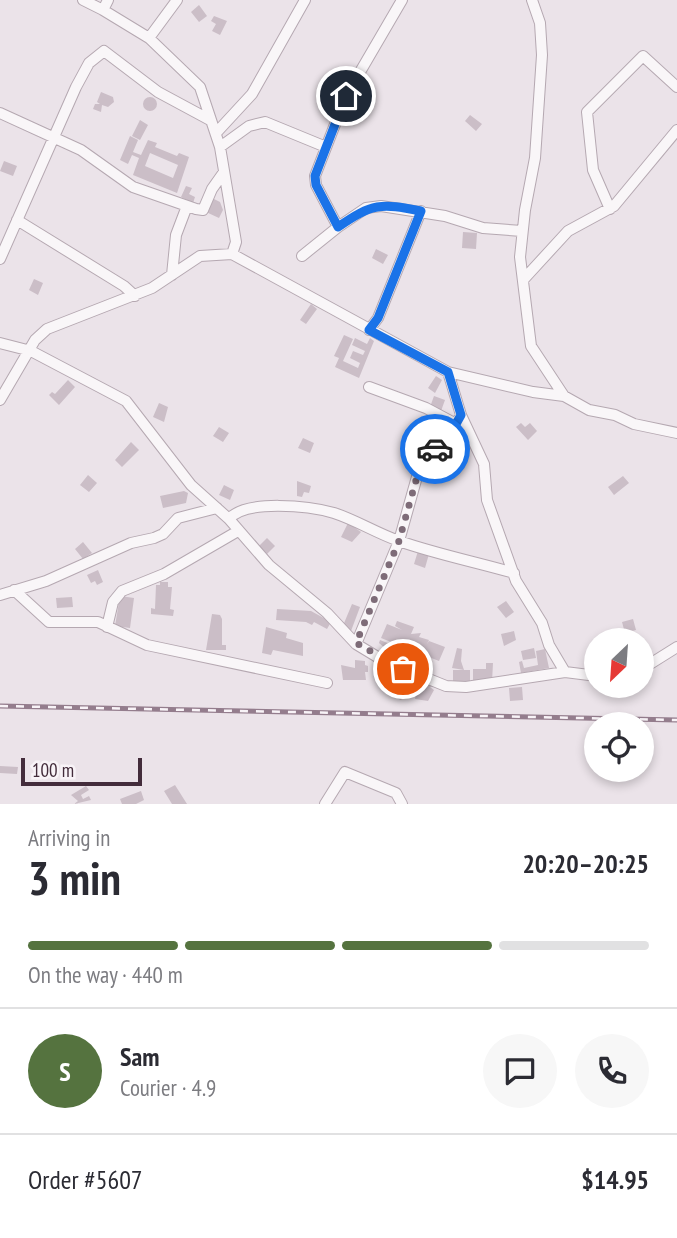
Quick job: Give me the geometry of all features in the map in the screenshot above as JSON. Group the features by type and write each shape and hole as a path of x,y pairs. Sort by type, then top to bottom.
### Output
{"street":[{"path":"83,0 106,5 149,38 200,87 216,133 225,172 236,242 232,254"},
{"path":"149,38 177,0"},
{"path":"216,133 252,94 305,0"},
{"path":"338,227 315,182 346,96 402,0"},
{"path":"533,0 540,23 542,55 533,173 520,257 531,346 564,396"},
{"path":"0,259 89,63 104,51 158,92 211,120"},
{"path":"610,209 593,170 587,112 643,56 677,87"},
{"path":"0,113 54,135 107,167 120,180 187,206 203,210 212,188 225,172"},
{"path":"220,147 248,126 265,122 326,147"},
{"path":"523,280 568,231 610,209 644,173 677,130"},
{"path":"172,275 176,235 187,206"},
{"path":"302,256 368,207 397,206 483,228 522,231"},
{"path":"369,330 378,318 421,211"},
{"path":"17,220 124,286 135,296"},
{"path":"0,401 35,340 47,329 135,296 200,256 232,254 448,372 533,392 564,396 589,410 615,415 634,424 677,433"},
{"path":"0,343 31,351 125,401 191,485 229,519 269,565 327,613 356,643 384,661 446,686 493,685 565,672 584,674"},
{"path":"448,372 459,420 484,464 487,500 514,573 565,672"},
{"path":"369,387 459,420"},
{"path":"356,643 399,541 420,466 447,440 459,420"},
{"path":"0,595 53,578 131,543 154,538 163,534 178,518 216,508"},
{"path":"229,519 237,512 258,508 313,509 333,513 399,541 514,573"},
{"path":"107,627 113,602 122,591 164,574 238,531"},
{"path":"14,590 49,622 89,621 148,645 327,682"},
{"path":"654,661 677,647"},
{"path":"325,804 345,772 396,793 402,804"}],"building":[{"path":"199,5 207,16 199,22 191,12"},
{"path":"214,16 227,21 220,35 212,31 216,24 211,21"},
{"path":"101,92 113,97 114,102 108,107 102,105 101,112 93,109 95,104 100,104 97,102"},
{"path":"150,97 155,99 155,109 150,111 145,109 143,104 145,99"},
{"path":"470,115 482,124 476,131 465,121"},
{"path":"140,120 148,125 140,140 132,136"},
{"path":"130,136 138,140 133,152 141,155 148,140 157,143 155,147 177,156 179,153 189,157 177,193 133,175 139,158 132,155 128,164 120,160","holes":["150,153 178,165 173,178 145,166"]},
{"path":"4,161 17,166 13,176 0,171"},
{"path":"186,186 192,188 189,194 195,197 193,203 181,197"},
{"path":"212,198 220,202 223,210 219,218 206,212"},
{"path":"463,232 477,233 476,249 462,248"},
{"path":"376,249 388,255 383,264 372,258"},
{"path":"34,279 43,283 38,295 29,290"},
{"path":"311,304 317,309 306,324 300,320"},
{"path":"344,335 353,339 343,361 358,368 360,363 350,358 353,351 363,355 365,351 352,345 355,338 367,344 370,338 374,341 359,378 335,367 339,358 334,356"},
{"path":"436,376 442,380 435,393 428,388"},
{"path":"68,380 75,387 59,405 49,395 52,392 55,394"},
{"path":"434,396 445,400 441,411 430,407"},
{"path":"159,403 168,407 164,422 153,417"},
{"path":"521,423 525,427 530,423 537,431 528,440 516,427"},
{"path":"219,427 229,433 223,442 213,436"},
{"path":"303,438 314,443 310,453 298,448"},
{"path":"131,442 139,450 122,467 115,460"},
{"path":"88,475 97,483 89,492 80,485"},
{"path":"623,476 629,483 614,495 608,487"},
{"path":"297,481 311,486 309,493 304,492 302,497 297,496"},
{"path":"224,485 234,490 230,500 219,495"},
{"path":"184,491 188,493 186,503 163,508 160,496"},
{"path":"348,523 361,532 352,542 341,537"},
{"path":"267,538 275,546 267,554 259,546"},
{"path":"83,542 92,553 83,559 75,549"},
{"path":"418,551 429,554 425,568 414,564"},
{"path":"98,570 103,582 97,585 95,581 91,583 87,575"},
{"path":"160,582 168,582 168,587 172,587 170,609 174,610 173,616 151,614 151,608 155,609 156,585 160,585"},
{"path":"120,596 134,598 130,628 115,626"},
{"path":"72,597 73,607 57,608 56,598"},
{"path":"506,601 514,612 506,618 497,607"},
{"path":"352,604 360,607 351,631 342,628"},
{"path":"277,609 311,611 331,622 327,629 314,622 312,625 306,622 276,620"},
{"path":"212,614 220,615 222,619 222,645 226,645 226,650 206,650"},
{"path":"633,619 635,628 624,628 622,622"},
{"path":"397,621 414,627 411,634 421,633 419,637 429,640 427,644 429,641 445,647 439,661 381,638 387,624 402,630 395,626"},
{"path":"266,627 287,633 286,638 303,643 303,656 273,650 271,655 262,653"},
{"path":"514,631 516,640 504,646 501,634"},
{"path":"380,640 395,646 393,657 383,653 385,648 379,643"},
{"path":"457,648 462,649 461,661 464,670 452,668"},
{"path":"534,648 536,658 523,660 521,651"},
{"path":"545,649 549,668 521,673 519,662 522,661 524,668 538,665 536,651"},
{"path":"355,660 365,661 368,666 368,672 365,672 366,680 343,680 341,665 355,668"},
{"path":"486,663 493,663 492,682 473,681 473,669 486,669"},
{"path":"386,667 398,673 391,688 379,681 383,674 390,677 384,672"},
{"path":"453,670 470,670 470,682 453,682"},
{"path":"402,675 413,677 417,683 401,700 394,697"},
{"path":"419,680 435,686 430,687 434,690 428,701 415,699"},
{"path":"522,687 523,700 510,701 509,688"},
{"path":"0,766 18,767 17,774 0,773"},
{"path":"175,785 187,804 172,804 164,791"},
{"path":"86,786 89,790 81,795 83,799 89,796 91,800 74,804 78,801 71,795"},
{"path":"141,791 144,800 136,804 122,804 120,799"}],"railway":[{"path":"0,706 677,720"}],"way so far":[{"path":"403,669 384,661 356,643 399,541 411,489 420,466 435,449"}],"route":[{"path":"346,96 315,176 316,185 338,227 368,207 397,206 421,211 378,318 369,330 448,372 461,415 447,440 435,449"}]}
